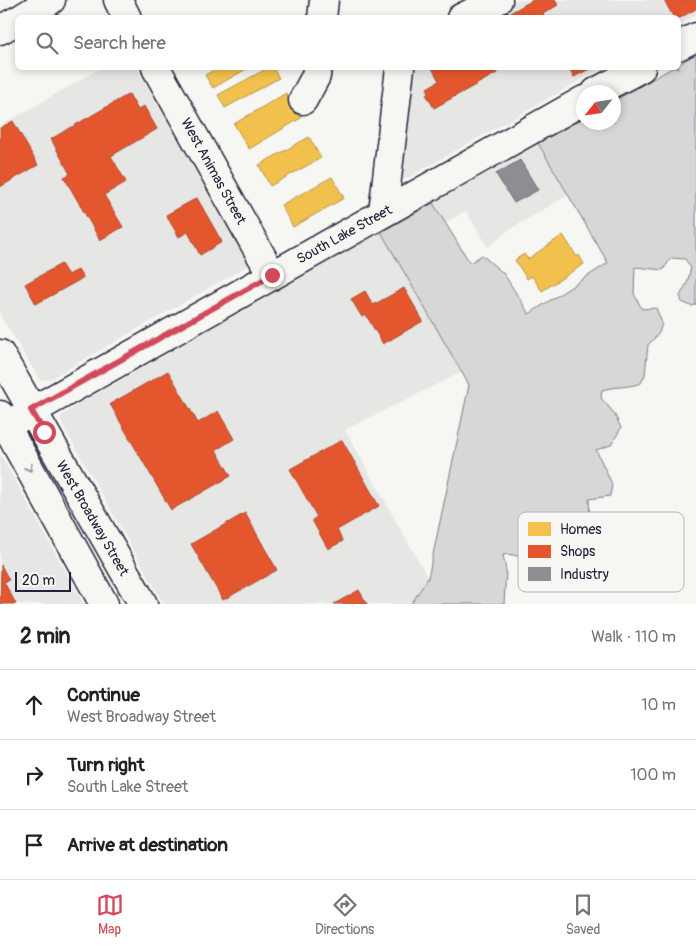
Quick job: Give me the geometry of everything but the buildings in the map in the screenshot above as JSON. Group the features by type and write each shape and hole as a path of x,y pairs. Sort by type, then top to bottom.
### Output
{"main road":[{"path":"27,15 51,0"},
{"path":"118,0 126,15"},
{"path":"322,15 324,0"},
{"path":"467,15 498,0"},
{"path":"0,30 15,22"},
{"path":"681,44 696,37"},
{"name":"West Animas Street","path":"157,70 272,275"},
{"path":"303,100 316,76 317,70"},
{"path":"383,212 400,70"},
{"path":"609,85 637,70"},
{"name":"South Lake Street","path":"2,423 31,410 576,104"},
{"name":"West Broadway Street","path":"0,354 143,604"},
{"path":"2,423 104,604"}],"shaded area":[{"path":"516,0 696,0 696,15 681,24 681,15 489,15"},
{"path":"696,54 696,305 691,306 682,302 680,296 687,283 691,268 685,259 671,258 663,270 635,267 634,294 642,309 656,308 662,323 659,333 648,345 645,375 641,383 602,390 601,398 614,413 621,428 611,445 596,450 612,484 610,496 589,499 590,512 518,512 518,556 503,555 506,570 504,604 411,604 428,578 469,385 381,232 433,203 470,263 482,255 504,274 529,314 608,263 538,143 576,122 576,130 621,130 621,97 668,70 681,70 681,63"},
{"path":"98,70 138,70 249,265 50,379 40,380 0,315 0,126"},
{"path":"415,70 598,70 402,181"},
{"path":"538,143 568,195 509,230 488,247 466,211 445,223 433,203"},
{"path":"381,232 462,372 345,430 428,578 411,604 164,604 62,424 61,416 75,406"},
{"path":"0,455 3,459 84,604 0,604"}],"route":[{"path":"44,432 31,410 272,275"}]}
